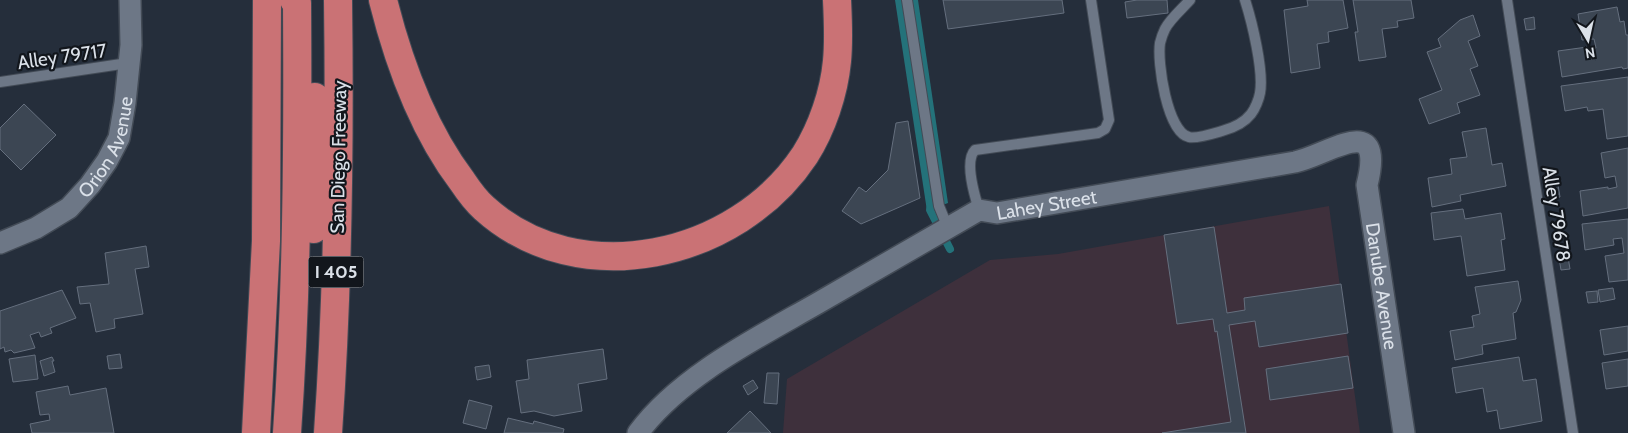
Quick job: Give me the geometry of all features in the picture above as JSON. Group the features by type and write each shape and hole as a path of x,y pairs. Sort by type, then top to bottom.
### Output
{"highway":[{"path":"256,433 266,241 267,0"},
{"path":"287,433 293,342 297,173 297,3 294,0"},
{"path":"303,433 309,361 317,161 312,0"},
{"name":"San Diego Freeway","path":"328,433 335,333 340,112 338,0"},
{"path":"383,0 392,38 416,103 449,165 482,207 503,223 530,239 586,256 612,257 638,256 693,243 746,215 786,179 805,154 827,108 837,62 837,0"}],"street":[{"name":"Orion Avenue","path":"0,243 36,228 69,208 107,161 119,138 125,103 131,45 130,0"},
{"name":"Lahey Street","path":"638,433 663,406 705,370 756,338 979,210 998,213 1295,162 1305,160 1338,145 1362,142"},
{"name":"Danube Avenue","path":"1362,142 1369,149 1371,156 1367,185 1404,433"}],"lane":[{"path":"908,0 938,206 948,228"},
{"path":"979,210 969,161 974,150 1098,133 1105,129 1109,120 1091,0"},
{"path":"1186,2 1166,28 1160,44 1162,74 1170,113 1176,126 1190,138 1235,127 1251,114 1260,94 1257,53 1250,14 1245,0"},
{"name":"Alley 79678","path":"1507,0 1573,433"},
{"name":"Alley 79717","path":"0,82 128,63"}],"shaded area":[{"path":"1329,206 1360,433 783,433 787,379 990,260 1058,254"}],"water":[{"path":"895,0 918,0 948,203 927,211"}],"building":[{"path":"943,0 1062,0 1064,13 948,29"},
{"path":"1167,0 1168,13 1127,18 1125,2"},
{"path":"1307,0 1343,0 1348,28 1328,32 1329,42 1317,44 1320,68 1291,73 1284,10 1308,6"},
{"path":"1353,0 1411,0 1414,18 1397,21 1398,27 1382,29 1386,57 1359,61 1355,32 1358,32"},
{"path":"1617,7 1620,22 1624,21 1626,35 1628,35 1628,68 1623,69 1622,67 1562,77 1558,51 1587,47 1587,49 1596,48 1594,39 1582,40 1578,14"},
{"path":"1473,15 1480,36 1468,41 1478,66 1470,69 1480,95 1457,103 1460,113 1429,124 1419,99 1442,90 1427,52 1441,47 1438,39 1460,20"},
{"path":"1534,17 1535,29 1526,30 1524,19"},
{"path":"1628,77 1628,136 1607,139 1603,109 1588,111 1587,107 1565,111 1561,86"},
{"path":"24,104 56,135 21,170 0,149 0,128"},
{"path":"908,121 920,198 861,224 842,211 859,187 866,192 888,170 896,123"},
{"path":"1486,128 1492,165 1502,163 1506,186 1460,195 1461,201 1432,207 1428,178 1452,174 1450,159 1467,157 1462,132"},
{"path":"1628,148 1628,208 1583,216 1580,191 1617,187 1615,176 1605,178 1601,153"},
{"path":"1558,185 1560,197 1549,198 1548,186"},
{"path":"1463,209 1465,219 1501,213 1505,239 1501,240 1505,270 1467,276 1461,236 1434,240 1431,213"},
{"path":"1628,219 1628,280 1609,282 1605,256 1624,253 1622,238 1613,239 1614,245 1585,250 1582,224"},
{"path":"1214,227 1227,313 1245,310 1244,298 1341,284 1348,333 1259,347 1255,321 1229,325 1246,433 1162,433 1231,422 1217,331 1215,332 1213,319 1177,324 1164,235"},
{"path":"146,246 149,267 135,269 143,314 114,319 115,328 96,332 90,303 80,304 77,287 109,284 105,253"},
{"path":"1568,257 1570,269 1561,270 1559,258"},
{"path":"1518,281 1521,300 1516,312 1513,313 1516,339 1482,345 1483,354 1455,360 1450,331 1474,327 1472,316 1480,314 1475,287"},
{"path":"1613,288 1615,299 1600,302 1598,290"},
{"path":"62,290 76,318 50,328 52,333 41,337 39,332 30,335 35,348 14,353 11,350 5,352 4,347 0,349 0,311"},
{"path":"1597,291 1598,302 1588,303 1586,292"},
{"path":"1628,326 1628,351 1604,355 1600,330"},
{"path":"603,349 607,379 578,384 582,411 554,416 534,411 521,413 516,381 529,379 527,360"},
{"path":"120,354 122,368 109,369 107,356"},
{"path":"35,355 38,379 13,382 9,359"},
{"path":"1348,356 1353,388 1270,400 1266,369"},
{"path":"52,357 55,372 44,376 40,361"},
{"path":"1519,357 1523,381 1536,379 1542,421 1500,429 1497,410 1487,412 1483,388 1456,393 1452,368"},
{"path":"1628,359 1628,386 1606,389 1602,363"},
{"path":"489,365 491,377 477,380 475,367"},
{"path":"767,373 779,373 777,404 764,403"},
{"path":"753,380 758,388 748,395 743,386"},
{"path":"68,386 70,395 106,388 114,433 32,433 30,424 50,420 49,414 40,415 36,392"},
{"path":"469,400 492,406 486,429 463,423"},
{"path":"750,411 771,433 727,433"},
{"path":"508,418 533,424 534,421 564,429 563,433 504,433"}],"waterway":[{"path":"932,200 930,210 950,249"}]}
